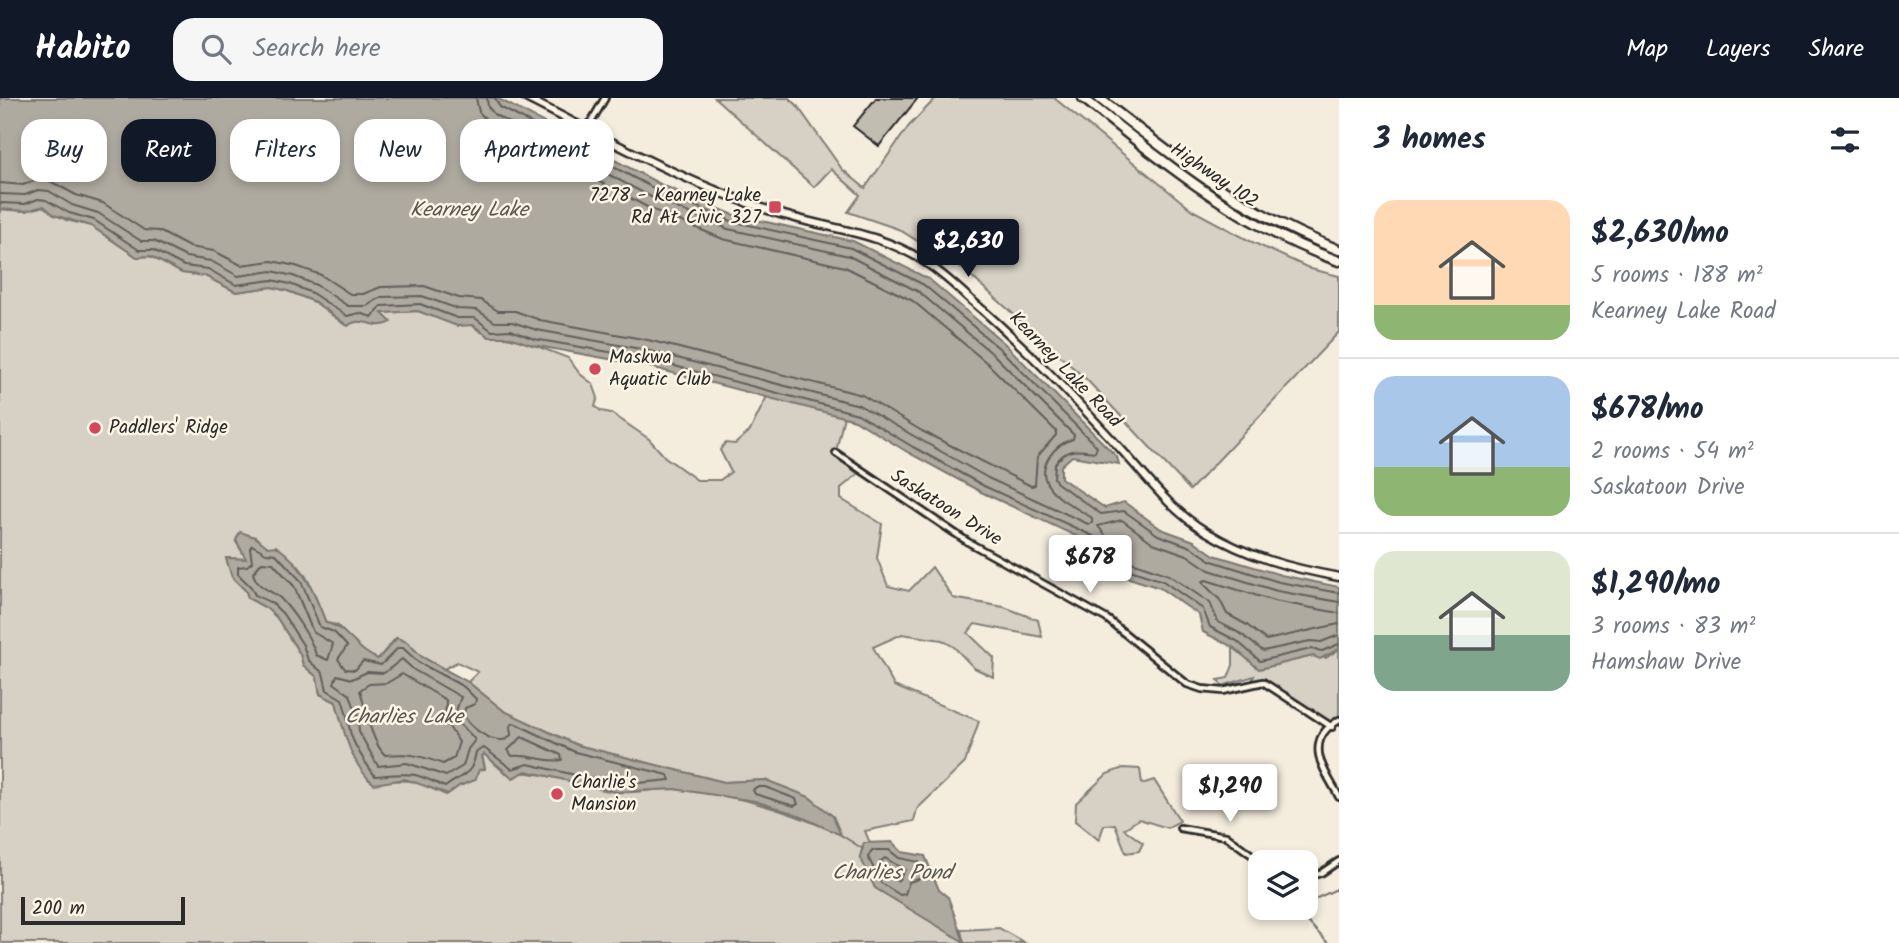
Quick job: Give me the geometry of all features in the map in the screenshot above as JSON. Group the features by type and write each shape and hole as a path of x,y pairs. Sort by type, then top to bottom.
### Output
{"highway":[{"name":"Highway 102","path":"1083,98 1211,197 1281,237 1339,261"},
{"name":"Highway 102","path":"1099,98 1216,189 1296,233 1339,250"}],"main road":[{"name":"Kearney Lake Road","path":"526,98 567,119"},
{"name":"Kearney Lake Road","path":"614,143 669,172 739,200 773,212 882,241 915,255 1005,329 1062,385 1188,519 1217,538 1251,555 1290,567 1339,577"}],"street":[{"path":"593,119 605,98"},
{"name":"Saskatoon Drive","path":"836,453 968,542 1107,619 1180,680 1202,689 1223,691 1263,682 1332,727"},
{"path":"1339,720 1322,736 1318,754 1339,797"},
{"path":"1180,828 1226,836 1248,852"},
{"path":"1318,873 1339,861"}],"shaded area":[{"path":"715,98 789,98 842,169 865,188 909,126 936,98 1054,98 1192,210 1311,269 1339,276 1339,332 1190,490 1088,381 963,269 898,229 848,212 860,195 831,169 814,187"},
{"path":"40,205 66,220 91,226 137,257 150,256 182,273 205,276 236,292 272,287 288,291 315,302 345,325 377,318 382,316 381,313 418,311 448,322 470,324 481,332 521,340 568,358 580,374 593,384 598,398 595,406 601,411 611,413 649,439 665,457 697,480 720,480 731,472 720,450 725,443 735,444 750,431 768,394 844,416 835,456 858,474 841,488 841,499 882,524 877,558 888,586 909,591 932,567 953,598 1004,607 1038,620 1042,637 975,624 968,633 994,658 993,677 974,668 954,647 942,640 902,634 873,647 894,686 979,721 965,763 917,809 914,821 865,831 870,843 864,843 860,857 963,941 961,930 999,928 1025,943 0,943 0,209 26,211","holes":["236,542 275,550 297,564 312,588 326,623 337,625 363,653 378,659 396,638 407,642 422,657 444,669 457,662 478,672 468,682 504,711 577,745 724,782 766,780 840,834 780,810 718,794 675,789 616,792 547,776 505,773 484,754 485,768 479,770 475,780 446,795 415,781 369,780 349,743 336,702 320,694 317,677 303,665 300,654 277,618 268,609 248,598 246,591 232,577 226,558 247,559"]},
{"path":"1233,647 1259,669 1313,656 1326,658 1339,649 1339,720 1332,727 1270,686 1251,683 1254,676 1222,686 1218,680 1228,678 1233,665"},
{"path":"1123,768 1140,769 1142,784 1154,780 1180,821 1167,828 1139,819 1124,829 1143,843 1139,851 1126,853 1115,824 1104,825 1099,840 1075,821 1076,803 1107,774"}],"water":[{"name":"Kearney Lake","path":"0,98 497,98 537,119 460,119 460,182 614,182 614,160 662,185 734,215 853,241 929,279 1004,343 1117,457 1119,464 1072,456 1061,466 1061,478 1105,508 1124,502 1161,529 1194,541 1214,555 1281,575 1339,587 1339,649 1320,659 1313,656 1259,669 1233,647 1203,632 1199,615 1160,588 1113,573 1089,542 981,492 855,420 642,365 532,345 509,337 489,337 473,325 457,326 418,311 382,313 391,322 385,325 359,322 348,326 315,302 288,291 272,287 236,292 205,276 182,273 150,256 137,257 91,226 54,215 44,206 26,211 0,209"},
{"name":"Charlies Lake","path":"240,532 255,537 268,547 276,546 286,554 307,580 326,623 340,629 370,655 378,659 397,638 407,642 422,657 468,682 504,711 577,745 724,782 766,780 809,797 833,816 841,835 795,814 755,801 674,789 617,792 526,771 513,778 484,754 482,756 485,769 479,770 475,780 448,794 405,779 374,784 354,757 336,702 320,694 317,677 303,665 300,654 277,618 268,609 248,598 246,591 232,577 226,558 246,559 236,540"},
{"name":"Charlies Pond","path":"892,842 902,852 925,856 939,890 948,897 964,942 875,888 860,857 864,843"}],"building":[{"path":"876,98 918,98 879,146 853,126"}],"waterway":[{"path":"841,835 863,849"},
{"path":"1318,898 1339,888"},
{"path":"1306,920 1328,943"}],"place":[{"name":"7278 - Kearney Lake Rd At Civic 327","path":"775,207"},
{"name":"Maskwa Aquatic Club","path":"595,369"},
{"name":"Paddlers' Ridge","path":"95,428"},
{"name":"Charlie's Mansion","path":"557,794"}]}
